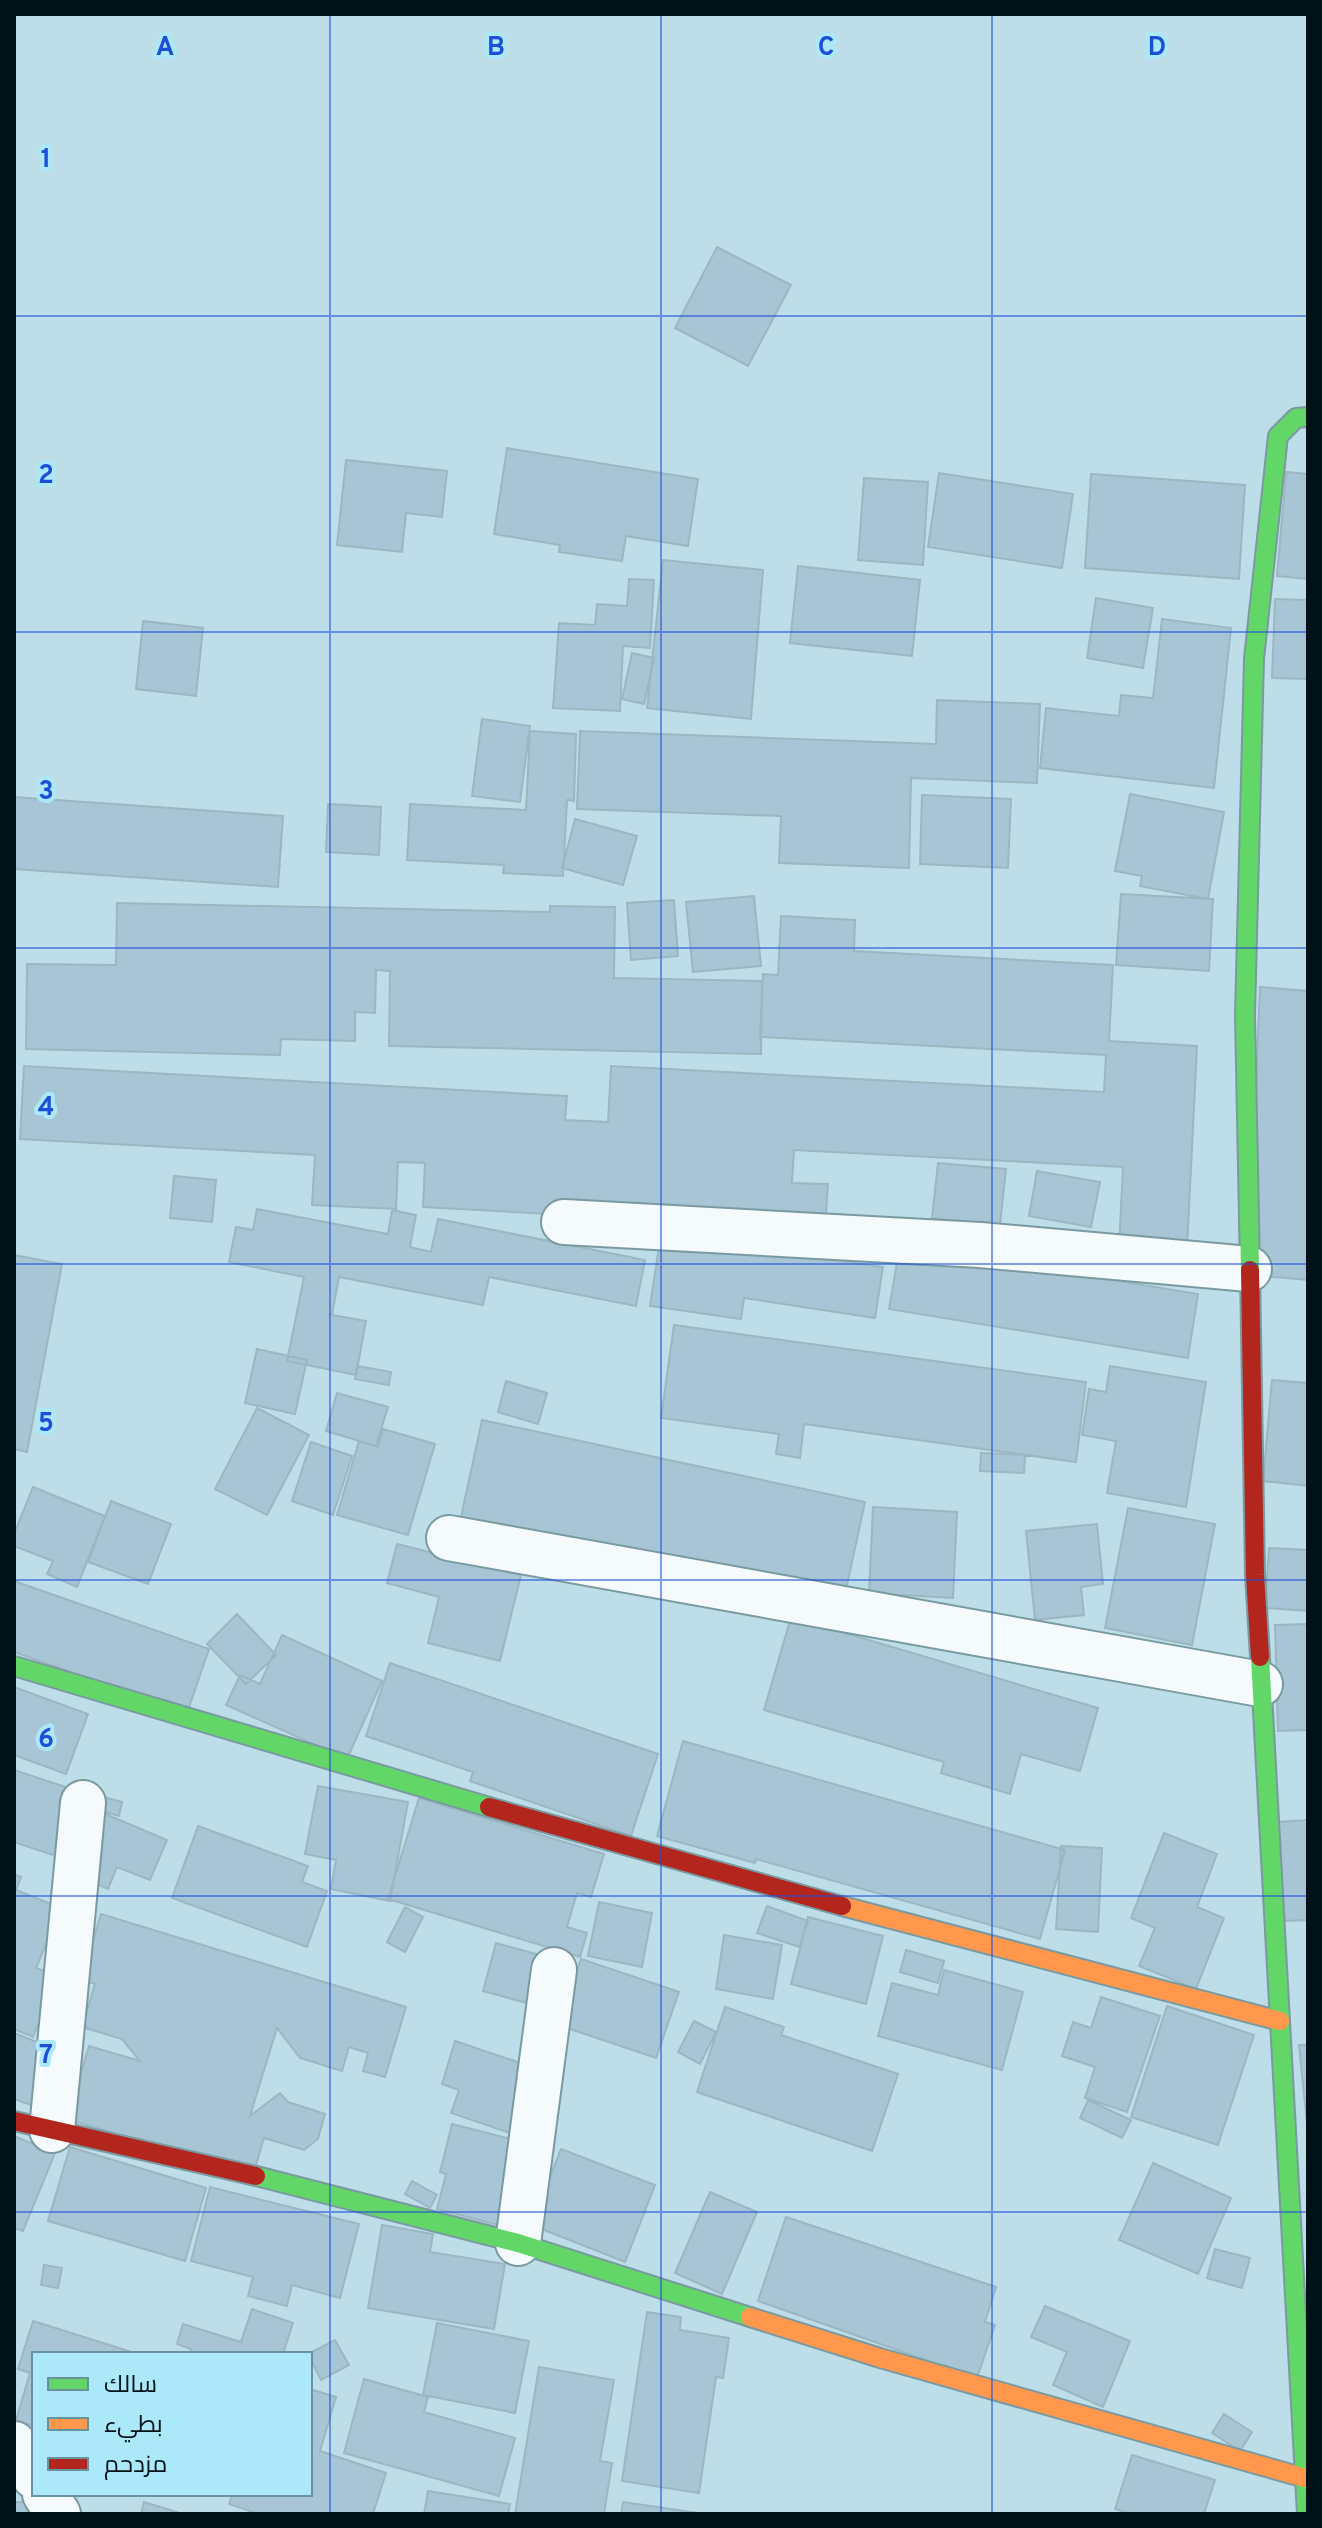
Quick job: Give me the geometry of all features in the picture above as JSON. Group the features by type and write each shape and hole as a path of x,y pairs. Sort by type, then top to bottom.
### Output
{"street":[{"path":"1307,2514 1255,1575 1245,1015 1254,659 1278,436 1296,418 1308,417"},
{"path":"564,1222 980,1245 1249,1269"},
{"path":"449,1538 1260,1684"},
{"path":"14,1666 264,1743 600,1838 1001,1950 1280,2021"},
{"path":"83,1803 33,2126 251,2175 518,2243 880,2358 1305,2478"},
{"path":"518,2243 554,1970"},
{"path":"14,2444 32,2473"},
{"path":"46,2496 58,2514"}],"building":[{"path":"717,247 791,285 748,366 675,328"},
{"path":"507,448 698,479 688,546 626,536 622,561 559,552 560,545 494,534"},
{"path":"346,460 447,471 442,517 406,513 402,552 337,545"},
{"path":"1286,472 1308,474 1308,579 1277,576"},
{"path":"939,473 1073,494 1062,568 928,547"},
{"path":"1091,474 1245,485 1239,579 1085,568"},
{"path":"864,478 928,482 923,565 858,560"},
{"path":"663,560 763,570 751,719 647,708"},
{"path":"798,566 920,580 912,656 790,643"},
{"path":"629,579 654,580 650,648 623,646 620,711 553,708 559,623 595,625 597,604 627,606"},
{"path":"1096,598 1153,608 1143,668 1087,658"},
{"path":"1275,599 1308,600 1308,679 1272,678"},
{"path":"1162,619 1231,628 1214,788 1040,768 1046,708 1119,716 1121,695 1153,698"},
{"path":"143,621 203,628 196,696 136,689"},
{"path":"632,653 654,658 644,704 622,699"},
{"path":"937,700 1040,704 1037,783 911,778 909,868 779,863 781,816 577,809 580,731 936,744"},
{"path":"482,719 530,726 520,802 472,796"},
{"path":"530,731 576,734 574,801 567,800 563,876 503,873 504,865 407,860 410,804 526,810"},
{"path":"1130,794 1224,812 1208,899 1140,886 1142,876 1115,871"},
{"path":"922,795 1011,799 1008,868 920,864"},
{"path":"14,797 283,816 278,887 14,869"},
{"path":"328,804 381,807 379,855 326,852"},
{"path":"575,819 637,836 623,885 562,868"},
{"path":"1121,894 1213,899 1209,971 1116,965"},
{"path":"754,896 761,966 693,972 686,902"},
{"path":"674,900 678,956 631,960 627,903"},
{"path":"117,903 550,912 550,906 615,907 614,978 762,981 761,1054 389,1046 390,971 376,970 375,1013 355,1012 355,1041 281,1039 280,1055 26,1049 27,964 116,965"},
{"path":"781,916 855,920 854,951 1113,965 1109,1041 1197,1046 1187,1249 1119,1246 1123,1167 794,1150 792,1183 828,1184 825,1229 423,1207 425,1163 398,1162 396,1209 312,1205 315,1155 20,1139 24,1066 567,1096 565,1120 608,1122 611,1066 1104,1092 1106,1055 760,1037 763,974 778,975"},
{"path":"1260,987 1308,991 1308,1280 1248,1275"},
{"path":"938,1163 1006,1169 1000,1225 932,1218"},
{"path":"1037,1171 1100,1182 1091,1227 1029,1216"},
{"path":"174,1176 216,1180 212,1222 170,1218"},
{"path":"257,1209 388,1234 392,1210 416,1215 410,1247 431,1252 438,1219 645,1260 636,1306 489,1277 483,1305 339,1277 332,1315 366,1321 356,1375 287,1361 304,1277 229,1262 236,1227 253,1230"},
{"path":"661,1234 883,1267 875,1318 744,1298 741,1319 650,1306"},
{"path":"900,1245 1198,1294 1188,1358 889,1309"},
{"path":"14,1255 62,1264 27,1452 14,1449"},
{"path":"674,1325 1086,1382 1076,1462 804,1424 800,1458 776,1454 779,1434 661,1418"},
{"path":"257,1349 307,1360 295,1414 245,1403"},
{"path":"357,1366 391,1372 389,1385 355,1379"},
{"path":"1110,1366 1206,1382 1186,1507 1107,1493 1116,1441 1082,1435 1089,1389 1106,1392"},
{"path":"1272,1380 1308,1383 1308,1486 1263,1481"},
{"path":"506,1381 547,1393 538,1424 498,1412"},
{"path":"337,1393 388,1407 376,1446 326,1431"},
{"path":"257,1408 309,1435 267,1515 215,1489"},
{"path":"482,1420 865,1502 844,1599 461,1517"},
{"path":"383,1429 435,1444 408,1535 337,1515 359,1441 378,1447"},
{"path":"311,1442 352,1456 333,1515 292,1501"},
{"path":"981,1453 1025,1455 1024,1473 980,1471"},
{"path":"33,1487 105,1516 77,1587 47,1574 53,1561 14,1546 14,1534"},
{"path":"111,1501 171,1524 148,1584 88,1562"},
{"path":"873,1507 957,1512 953,1598 869,1593"},
{"path":"1128,1508 1215,1524 1192,1645 1105,1628"},
{"path":"1097,1524 1103,1584 1081,1587 1084,1615 1035,1620 1026,1531"},
{"path":"397,1544 521,1575 500,1661 428,1643 439,1597 387,1583"},
{"path":"1269,1548 1308,1550 1308,1611 1265,1608"},
{"path":"14,1581 209,1649 187,1713 14,1652"},
{"path":"237,1614 276,1655 246,1684 207,1644"},
{"path":"791,1617 1098,1708 1080,1771 1021,1754 1010,1794 941,1773 944,1762 764,1710"},
{"path":"1308,1624 1308,1730 1278,1731 1275,1625"},
{"path":"282,1635 382,1681 347,1759 226,1705 240,1675 260,1684"},
{"path":"390,1663 658,1754 631,1836 470,1781 473,1772 366,1736"},
{"path":"14,1687 88,1714 66,1774 14,1755"},
{"path":"683,1741 1065,1850 1040,1939 756,1859 755,1863 657,1836"},
{"path":"14,1770 78,1791 56,1856 14,1842"},
{"path":"318,1786 408,1802 390,1901 331,1889 336,1860 305,1854"},
{"path":"96,1795 122,1802 119,1816 92,1808"},
{"path":"419,1798 604,1854 591,1897 577,1893 567,1927 587,1933 580,1957 388,1899"},
{"path":"103,1813 167,1840 150,1880 117,1867 108,1889 77,1876"},
{"path":"1308,1820 1308,1920 1285,1921 1277,1822"},
{"path":"198,1826 308,1866 302,1882 327,1891 307,1947 172,1898"},
{"path":"1164,1833 1217,1854 1197,1907 1224,1918 1196,1989 1139,1966 1155,1928 1131,1918"},
{"path":"1061,1846 1102,1848 1098,1932 1056,1929"},
{"path":"14,1874 21,1877 16,1890 61,1908 36,1968 58,1976 33,2037 14,2029"},
{"path":"599,1902 652,1913 642,1967 588,1956"},
{"path":"767,1906 808,1921 799,1947 757,1933"},
{"path":"405,1907 423,1917 405,1952 387,1942"},
{"path":"101,1914 406,2007 385,2077 363,2071 368,2053 349,2047 342,2071 300,2058 277,2028 250,2116 280,2093 288,2102 325,2114 318,2139 304,2150 264,2138 253,2175 67,2119 89,2046 140,2061 122,2039 82,2027 95,1984 81,1980"},
{"path":"808,1917 883,1936 866,2004 791,1984"},
{"path":"724,1935 782,1945 773,1999 716,1989"},
{"path":"496,1943 547,1957 534,2005 483,1991"},
{"path":"906,1950 944,1961 938,1983 900,1972"},
{"path":"581,1959 679,1992 656,2058 558,2025"},
{"path":"944,1970 1023,1992 1002,2070 878,2036 892,1983 938,1995"},
{"path":"1101,1997 1160,2016 1127,2112 1085,2098 1095,2067 1062,2056 1073,2022 1091,2028"},
{"path":"1167,2006 1254,2035 1218,2145 1131,2117"},
{"path":"725,2007 784,2027 781,2035 898,2074 872,2151 697,2092"},
{"path":"694,2021 716,2032 700,2064 678,2052"},
{"path":"14,2033 52,2048 31,2105 14,2099"},
{"path":"455,2041 535,2068 513,2134 451,2113 459,2090 442,2084"},
{"path":"1299,2045 1308,2045 1308,2134"},
{"path":"1088,2100 1131,2120 1122,2138 1080,2118"},
{"path":"452,2124 523,2142 502,2226 437,2209 446,2174 440,2172"},
{"path":"14,2136 55,2153 23,2231 14,2228"},
{"path":"70,2147 206,2188 185,2261 48,2221"},
{"path":"561,2149 655,2185 625,2262 531,2225"},
{"path":"1153,2163 1231,2198 1198,2274 1119,2240"},
{"path":"412,2181 437,2195 430,2208 405,2194"},
{"path":"210,2187 359,2224 340,2298 292,2285 287,2306 248,2296 253,2277 191,2261"},
{"path":"710,2192 757,2212 722,2294 675,2273"},
{"path":"786,2217 996,2287 985,2322 995,2325 977,2378 758,2301"},
{"path":"382,2225 433,2234 430,2252 505,2264 494,2329 368,2308"},
{"path":"1215,2249 1250,2258 1242,2288 1207,2278"},
{"path":"44,2265 62,2268 58,2288 41,2285"},
{"path":"1045,2306 1130,2341 1103,2407 1053,2385 1067,2352 1031,2337"},
{"path":"252,2309 293,2323 284,2352 190,2352 191,2349 177,2344 183,2324 241,2342"},
{"path":"647,2312 681,2317 680,2330 729,2338 723,2378 716,2377 699,2493 622,2481"},
{"path":"33,2321 132,2352 32,2352 32,2425 16,2420 30,2373 18,2369"},
{"path":"437,2323 529,2341 515,2413 423,2395"},
{"path":"335,2340 349,2365 321,2380 312,2362 312,2352"},
{"path":"539,2367 614,2380 600,2461 612,2463 604,2514 515,2514"},
{"path":"364,2379 428,2397 424,2412 515,2438 499,2496 344,2453"},
{"path":"312,2390 336,2397 320,2451 386,2473 373,2514 259,2514 229,2504 232,2496 312,2496"},
{"path":"1224,2414 1252,2432 1240,2451 1212,2433"},
{"path":"1132,2455 1215,2480 1204,2514 1132,2514 1115,2509"},
{"path":"428,2491 510,2504 508,2514 424,2514"},
{"path":"14,2502 39,2502 39,2514 14,2514"},
{"path":"144,2502 183,2514 141,2514"},
{"path":"623,2502 705,2514 621,2514"}],"traffic: fast":[{"path":"1250,1270 1245,1015 1254,659 1278,436 1296,418 1308,417"},
{"path":"1260,1657 1307,2514"},
{"path":"14,1666 489,1807"},
{"path":"256,2176 518,2243 750,2317"}],"traffic: slow":[{"path":"842,1906 1280,2021"},
{"path":"750,2317 880,2358 1305,2478"}],"traffic: jam":[{"path":"1250,1270 1255,1575 1260,1657"},
{"path":"489,1807 842,1906"},
{"path":"14,2121 256,2176"}]}
